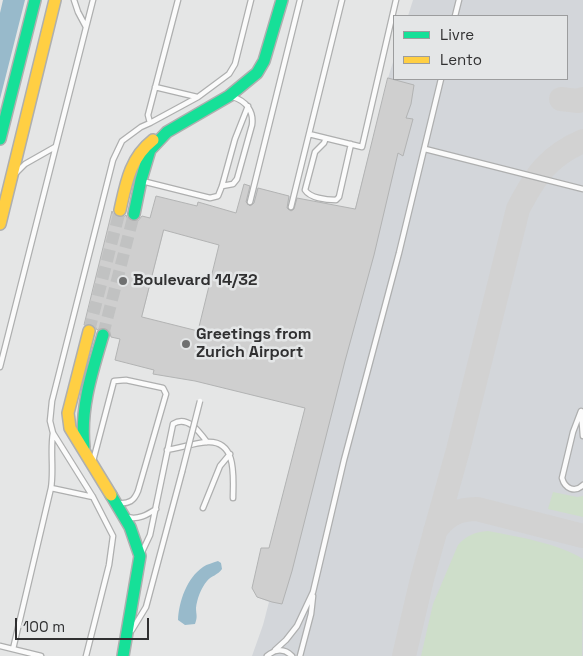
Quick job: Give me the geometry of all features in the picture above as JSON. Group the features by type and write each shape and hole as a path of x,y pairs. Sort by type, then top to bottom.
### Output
{"main road":[{"path":"0,139 35,0"},
{"path":"0,224 55,0"},
{"path":"120,210 132,166 138,153 144,146 229,96 257,73 264,61 282,0"},
{"path":"134,214 140,180 150,150 162,136"},
{"path":"89,331 68,413 70,428 124,516 134,536 140,556 123,656"},
{"path":"85,452 82,435 83,416 103,335"}],"lane":[{"path":"74,0 86,27"},
{"path":"0,367 2,348 92,0"},
{"path":"150,124 148,115 178,0"},
{"path":"13,649 51,488 53,433 50,421 52,400 113,160 122,141 140,127 150,124 198,97 222,80 232,70 251,0"},
{"path":"250,202 300,0"},
{"path":"291,207 342,0"},
{"path":"309,134 362,147 396,0"},
{"path":"455,15 459,0"},
{"path":"300,656 311,614 313,592 344,460 425,149 441,80"},
{"path":"155,87 198,97"},
{"path":"222,186 233,184 237,179 253,119 248,106 240,100 229,96"},
{"path":"140,180 210,198 218,196 240,125 248,106"},
{"path":"326,138 324,143 315,152 305,190 311,196 336,200 351,144"},
{"path":"12,177 25,164 55,148"},
{"path":"425,149 583,188"},
{"path":"92,465 114,381 126,380 165,390 166,394 135,498 131,502 124,504 116,503"},
{"path":"125,642 146,607 200,401"},
{"path":"583,403 573,432 562,478 565,485 570,489 578,489 583,485"},
{"path":"581,411 583,436"},
{"path":"140,556 150,535 173,424 183,420 207,442"},
{"path":"53,433 94,497 113,536 109,565 86,656"},
{"path":"167,450 207,442 220,445 230,454 233,466 233,498"},
{"path":"203,508 220,466 230,454"},
{"path":"51,488 94,497"},
{"path":"124,516 139,518 156,509"},
{"path":"267,656 286,640 297,626 313,592"},
{"path":"0,646 41,656"},
{"path":"275,650 284,650 292,656"}],"shaded area":[{"path":"413,0 583,0 583,656 252,656 269,602 257,597 252,588 261,548 269,548 305,408 195,381 244,184 299,199 355,209 393,62 393,80 568,80 568,15 408,15"}],"green space":[{"path":"553,492 577,497 583,496 583,517 548,509"},
{"path":"488,531 550,545 583,559 582,656 421,656 433,604 458,545 472,535"}],"water":[{"path":"3,0 25,0 0,99 0,13"},
{"path":"218,561 221,563 222,569 209,579 201,590 196,608 197,617 195,624 185,625 178,620 180,605 188,584 192,577 203,567"}],"building":[{"path":"388,78 414,85 411,104 406,118 413,119 403,156 398,153 374,255 282,604 257,597 252,588 261,548 269,548 305,408 195,381 153,374 154,370 115,360 120,339 111,337 109,329 102,327 97,330 91,323 84,325 112,211 114,216 122,218 126,215 128,220 133,222 137,222 142,216 150,218 156,196 197,206 198,202 236,213 244,184 250,186 246,202 250,206 254,203 258,188 289,196 287,208 291,211 294,209 297,198 355,209","holes":["164,230 219,245 198,331 142,317"]}],"taxiway":[{"path":"561,99 578,101 583,99"},
{"path":"404,656 422,579 458,450 518,209 530,187 544,168 560,153 583,141"},
{"path":"435,531 453,514 464,510 477,509 583,536"}],"tunnel":[{"path":"89,331 120,210"},
{"path":"103,335 134,214"}],"traffic: fast":[{"path":"0,139 35,0"},
{"path":"134,214 150,150 167,132 229,96 257,73 264,61 282,0"},
{"path":"84,447 85,404 103,335"},
{"path":"111,495 130,527 140,556 123,656"}],"traffic: slow":[{"path":"0,224 55,0"},
{"path":"120,210 127,181 134,163 145,147 153,140"},
{"path":"89,331 68,413 70,428 111,495"}],"place":[{"name":"Boulevard 14/32","path":"123,281"},
{"name":"Greetings from Zurich Airport","path":"186,344"}]}
